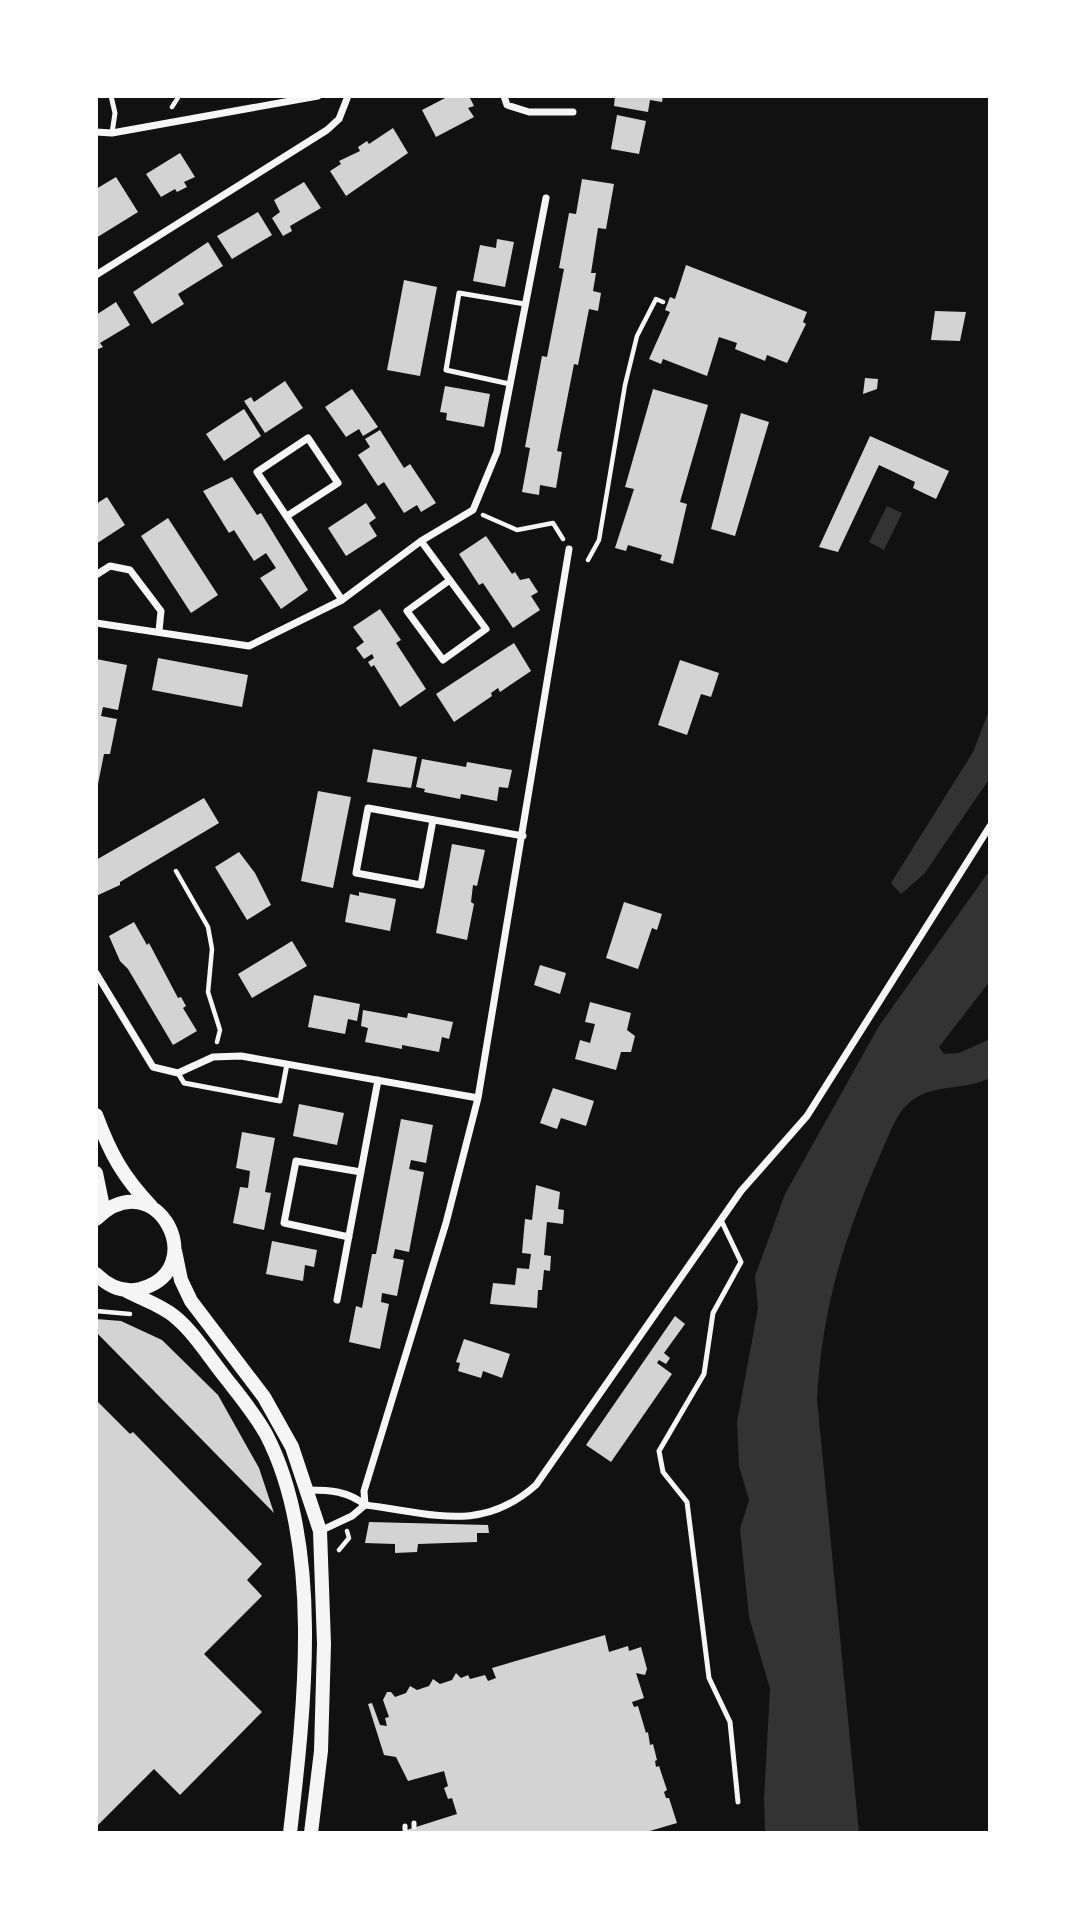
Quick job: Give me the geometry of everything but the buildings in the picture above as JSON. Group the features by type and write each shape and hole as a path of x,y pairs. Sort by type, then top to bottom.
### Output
{"main road":[{"path":"96,1115 109,1149 126,1180 169,1224 181,1280 191,1301 264,1397 292,1447 308,1490 320,1531 324,1644 321,1751 310,1833"},
{"path":"96,1173 100,1215 122,1203 152,1207"},
{"path":"127,1291 153,1285 163,1277 171,1265 175,1251"},
{"path":"99,1279 173,1316 195,1340 265,1433 283,1476 296,1522 305,1598 297,1772 290,1833"}],"street":[{"path":"96,132 112,133 318,96"},
{"path":"96,275 327,130 339,119 348,96"},
{"path":"504,96 507,105 529,112 573,112"},
{"path":"97,621 249,646 342,600 421,541 473,510 497,452 545,198"},
{"path":"287,516 338,483 308,438 257,472 342,600"},
{"path":"421,541 486,628 443,660 407,611 450,580"},
{"path":"365,1505 364,1491 446,1223 478,1098 569,549"},
{"path":"96,575 110,566 130,570 161,611 159,631"},
{"path":"433,820 421,885 356,873 368,808 523,836"},
{"path":"308,1490 343,1493 354,1496 365,1505 469,1518 495,1513 518,1502 536,1485 560,1456 741,1191 807,1116 990,825"},
{"path":"96,973 153,1067 178,1073 213,1057 241,1056 478,1098"},
{"path":"337,1300 377,1080"},
{"path":"349,1237 284,1223 296,1161 361,1172"},
{"path":"320,1531 352,1516 365,1505"}],"lane":[{"path":"111,96 115,113 112,133"},
{"path":"510,384 446,370 459,293 526,304"},
{"path":"178,1073 184,1083 280,1101 287,1064"},
{"path":"721,1220 741,1262 713,1313 704,1374 660,1451 663,1472 687,1502 709,1678 730,1722 738,1802"}],"path":[{"path":"588,560 599,540 625,385 637,336 656,299 663,302"},
{"path":"473,510 517,530 553,523 569,549"},
{"path":"176,872 208,927 212,949 208,992 220,1030 213,1057"},
{"path":"96,1311 135,1314"}],"shaded area":[{"path":"887,506 902,513 884,550 869,542"},
{"path":"990,708 990,778 924,874 901,894 891,883 973,752"},
{"path":"990,870 990,981 939,1047 944,1054 959,1053 990,1039 990,1078 923,1094 908,1104 898,1116 856,1214 837,1273 824,1334 817,1399 859,1833 765,1833 764,1798 770,1689 749,1617 740,1529 749,1500 739,1466 737,1422 758,1308 755,1276 785,1194 879,1026"}]}
